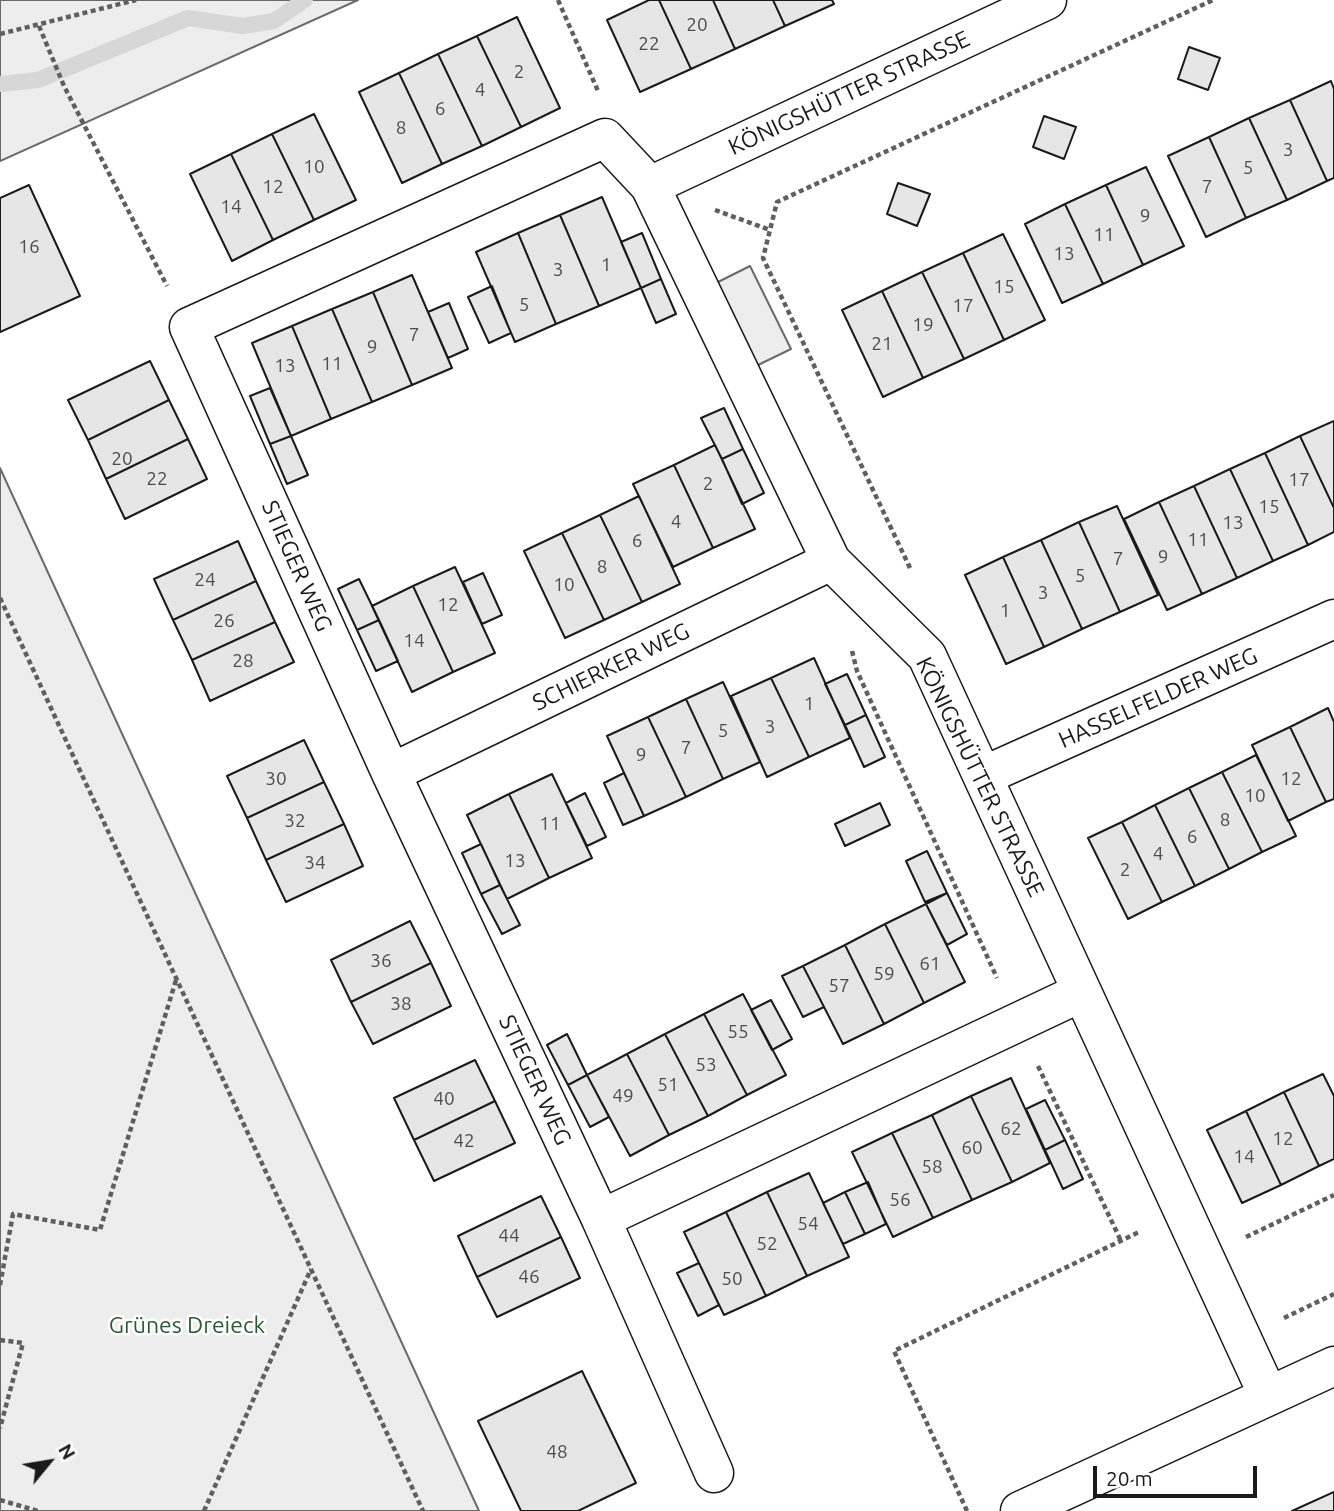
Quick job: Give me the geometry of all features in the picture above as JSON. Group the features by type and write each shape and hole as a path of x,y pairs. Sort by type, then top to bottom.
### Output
{"street":[{"name":"KÖNIGSHÜTTER STRASSE","path":"650,186 1047,0"},
{"name":"KÖNIGSHÜTTER STRASSE","path":"605,138 650,186 831,561 927,656 1269,1395"},
{"path":"189,327 605,138"},
{"name":"STIEGER WEG","path":"189,327 391,773 600,1219 714,1474"},
{"name":"SCHIERKER WEG","path":"391,773 831,561"},
{"name":"HASSELFELDER WEG","path":"983,776 1334,619"},
{"path":"600,1219 1082,992"},
{"path":"1020,1511 1334,1366"}],"path":[{"path":"0,34 136,0"},
{"path":"558,0 610,117 605,138"},
{"path":"914,576 763,258 777,202 1213,0"},
{"path":"39,26 64,86 189,327"},
{"path":"0,598 423,1511"},
{"path":"851,646 857,671 1121,1241"},
{"path":"0,1285 13,1214 100,1230 177,978"},
{"path":"1204,1256 1334,1195"},
{"path":"967,1511 894,1351 1183,1211"},
{"path":"204,1511 311,1269"},
{"path":"0,1340 23,1343 0,1428"},
{"path":"0,1500 38,1511"}],"shaded area":[{"path":"0,0 358,0 0,161"},
{"path":"750,266 791,349 756,366 716,283"},
{"name":"Grünes Dreieck","path":"0,468 479,1511 0,1511"}],"building":[{"path":"649,0 659,0 691,69 640,92 607,20"},
{"path":"659,0 713,0 735,49 691,69"},
{"path":"713,0 773,0 785,26 735,49"},
{"path":"773,0 832,0 834,4 785,26"},
{"path":"517,17 560,108 521,127 477,36"},
{"path":"477,36 521,127 482,146 438,54"},
{"path":"1189,47 1220,58 1208,90 1178,79"},
{"path":"438,54 482,146 442,164 399,73"},
{"path":"399,73 442,164 402,183 359,92"},
{"path":"1331,81 1334,89 1334,178 1327,181 1290,100"},
{"path":"1290,100 1327,181 1287,200 1249,118"},
{"path":"314,114 356,200 314,220 272,134"},
{"path":"1044,116 1076,127 1064,159 1033,147"},
{"path":"1249,118 1287,200 1246,218 1209,137"},
{"path":"272,134 314,220 273,240 231,154"},
{"path":"1209,137 1246,218 1206,237 1168,156"},
{"path":"231,154 273,240 232,261 190,174"},
{"path":"1146,167 1184,246 1143,265 1106,185"},
{"path":"898,183 930,194 917,226 887,214"},
{"path":"29,185 80,296 0,332 0,198"},
{"path":"1106,185 1143,265 1103,284 1065,204"},
{"path":"602,197 641,288 599,306 560,215"},
{"path":"1065,204 1103,284 1062,303 1025,224"},
{"path":"560,215 599,306 556,324 518,233"},
{"path":"518,233 556,324 515,342 476,252"},
{"path":"642,233 661,279 641,288 621,242"},
{"path":"1003,234 1045,320 1004,340 963,253"},
{"path":"963,253 1004,340 964,359 922,272"},
{"path":"922,272 964,359 923,378 882,291"},
{"path":"412,275 452,368 412,385 373,292"},
{"path":"661,279 676,314 656,323 641,288"},
{"path":"492,286 511,333 489,343 468,297"},
{"path":"882,291 923,378 883,397 842,310"},
{"path":"373,292 412,385 372,402 332,309"},
{"path":"449,303 468,349 448,358 428,312"},
{"path":"332,309 372,402 331,419 292,326"},
{"path":"292,326 331,419 291,436 252,343"},
{"path":"150,361 169,400 88,440 68,400"},
{"path":"270,388 291,436 270,444 250,396"},
{"path":"169,400 188,439 106,479 88,440"},
{"path":"724,408 743,449 722,459 701,418"},
{"path":"1334,421 1334,508 1300,436"},
{"path":"291,436 308,475 287,484 270,444"},
{"path":"1300,436 1334,508 1334,532 1308,545 1265,453"},
{"path":"188,439 207,479 125,519 106,479"},
{"path":"715,445 755,529 713,548 674,465"},
{"path":"743,449 764,493 742,504 722,459"},
{"path":"1265,453 1308,545 1273,561 1230,469"},
{"path":"674,465 713,548 673,567 633,484"},
{"path":"1230,469 1273,561 1237,578 1194,486"},
{"path":"1194,486 1237,578 1202,594 1159,502"},
{"path":"639,496 680,584 642,602 600,515"},
{"path":"1159,502 1202,594 1167,610 1124,519"},
{"path":"1117,506 1158,595 1120,612 1079,522"},
{"path":"600,515 642,602 604,620 562,533"},
{"path":"1079,522 1120,612 1082,629 1041,540"},
{"path":"562,533 604,620 565,638 524,551"},
{"path":"1041,540 1082,629 1044,647 1003,557"},
{"path":"238,541 256,581 173,620 154,579"},
{"path":"1003,557 1044,647 1006,664 965,575"},
{"path":"455,567 495,653 453,672 413,586"},
{"path":"483,573 502,615 482,624 463,582"},
{"path":"359,579 379,620 357,630 338,589"},
{"path":"256,581 275,622 192,660 173,620"},
{"path":"413,586 453,672 412,692 372,606"},
{"path":"379,620 398,661 376,671 357,630"},
{"path":"275,622 294,662 210,701 192,660"},
{"path":"814,658 850,738 809,757 771,678"},
{"path":"847,674 866,715 845,725 825,684"},
{"path":"771,678 809,757 767,777 731,696"},
{"path":"723,682 760,762 723,779 686,699"},
{"path":"686,699 723,779 686,797 648,717"},
{"path":"1328,708 1334,722 1334,799 1326,802 1290,727"},
{"path":"866,715 885,757 864,767 845,725"},
{"path":"648,717 686,797 644,816 607,736"},
{"path":"1290,727 1326,802 1288,821 1252,745"},
{"path":"304,740 324,782 247,818 227,776"},
{"path":"1256,755 1296,836 1262,852 1222,772"},
{"path":"1222,772 1262,852 1229,869 1189,788"},
{"path":"624,773 644,816 623,825 604,783"},
{"path":"552,774 592,858 549,878 509,794"},
{"path":"324,782 344,824 266,860 247,818"},
{"path":"1189,788 1229,869 1195,886 1155,805"},
{"path":"585,793 606,837 587,846 566,803"},
{"path":"509,794 549,878 507,899 467,815"},
{"path":"880,803 890,825 845,846 835,824"},
{"path":"1155,805 1195,886 1162,902 1122,822"},
{"path":"1122,822 1162,902 1128,919 1088,838"},
{"path":"344,824 363,866 286,902 266,860"},
{"path":"481,844 500,885 481,894 462,853"},
{"path":"927,851 947,893 925,902 906,861"},
{"path":"500,885 520,925 502,934 481,894"},
{"path":"947,893 967,934 947,945 926,904"},
{"path":"926,904 965,982 924,1003 885,924"},
{"path":"410,921 431,963 351,1002 331,960"},
{"path":"885,924 924,1003 884,1024 845,945"},
{"path":"845,945 884,1024 843,1044 803,966"},
{"path":"431,963 451,1006 373,1044 351,1002"},
{"path":"803,966 824,1007 803,1017 782,976"},
{"path":"743,994 786,1075 747,1095 704,1014"},
{"path":"771,1000 792,1039 772,1050 751,1010"},
{"path":"704,1014 747,1095 708,1116 665,1034"},
{"path":"567,1034 587,1075 568,1085 547,1045"},
{"path":"665,1034 708,1116 669,1135 627,1054"},
{"path":"627,1054 669,1135 630,1156 587,1075"},
{"path":"475,1060 495,1101 414,1140 394,1098"},
{"path":"1323,1074 1334,1096 1334,1159 1319,1166 1284,1092"},
{"path":"587,1075 609,1117 590,1127 568,1085"},
{"path":"1011,1078 1050,1163 1012,1182 971,1096"},
{"path":"1284,1092 1319,1166 1281,1185 1246,1111"},
{"path":"971,1096 1012,1182 972,1200 932,1115"},
{"path":"1045,1100 1065,1140 1045,1150 1026,1109"},
{"path":"495,1101 515,1143 434,1181 414,1140"},
{"path":"1246,1111 1281,1185 1242,1203 1207,1130"},
{"path":"932,1115 972,1200 933,1218 892,1133"},
{"path":"892,1133 933,1218 893,1237 852,1152"},
{"path":"1065,1140 1083,1179 1063,1189 1045,1150"},
{"path":"809,1173 849,1257 807,1276 767,1192"},
{"path":"868,1182 886,1224 865,1234 845,1192"},
{"path":"767,1192 807,1276 766,1296 726,1212"},
{"path":"845,1192 865,1234 843,1244 823,1203"},
{"path":"541,1196 561,1237 477,1277 458,1236"},
{"path":"726,1212 766,1296 724,1315 684,1232"},
{"path":"561,1237 580,1278 497,1317 477,1277"},
{"path":"699,1263 719,1305 698,1316 677,1273"},
{"path":"582,1371 636,1483 578,1511 521,1511 478,1421"},
{"path":"1334,1492 1334,1511 1292,1511"}],"waterway":[{"path":"0,84 38,80 188,18 243,26 274,21 305,0"}]}
